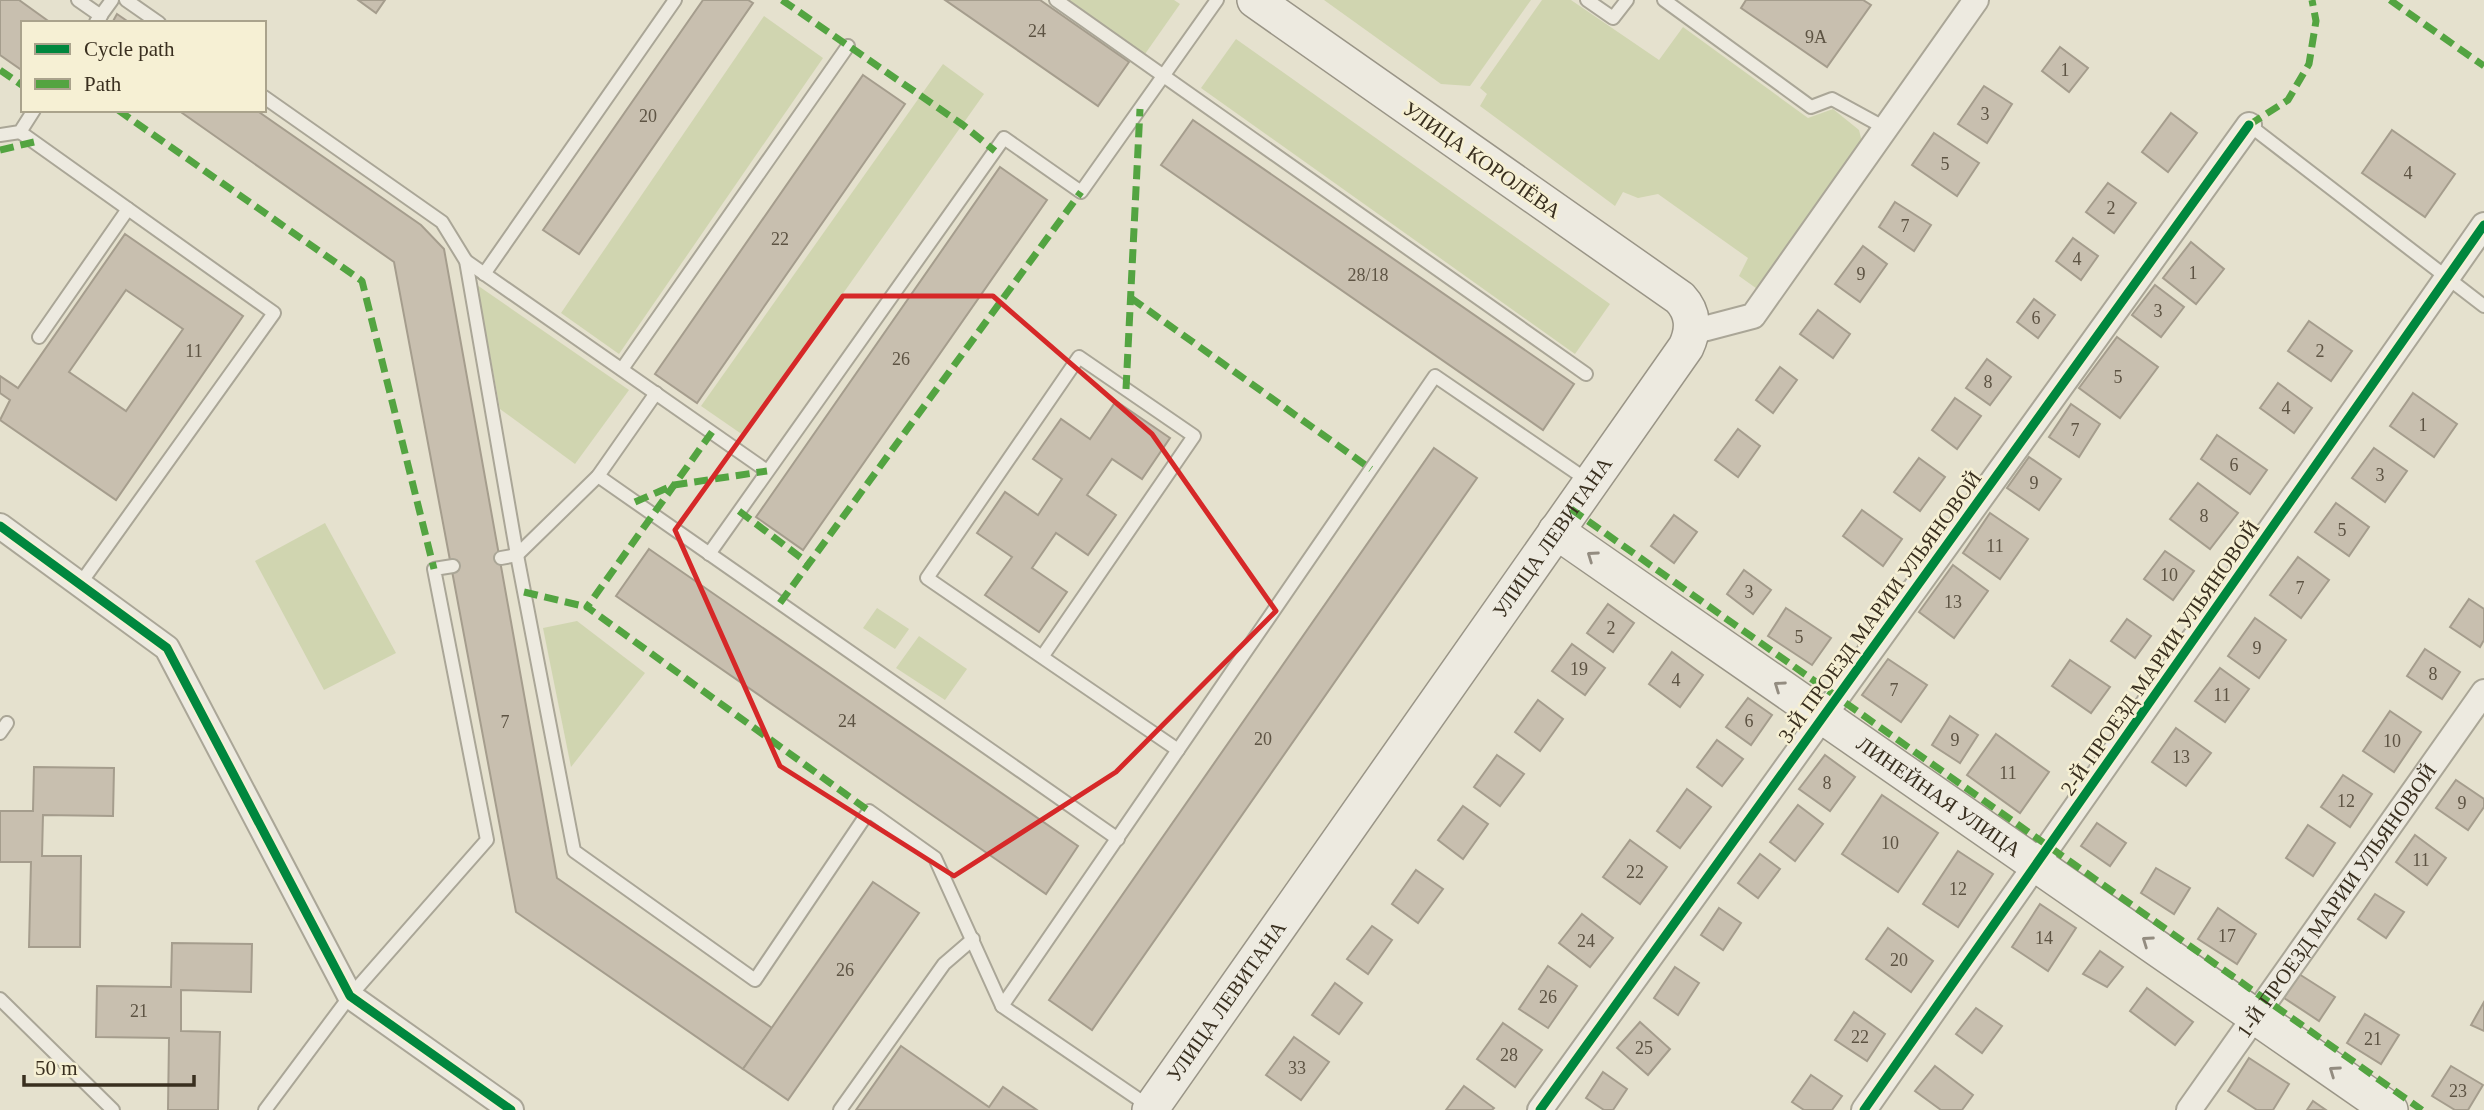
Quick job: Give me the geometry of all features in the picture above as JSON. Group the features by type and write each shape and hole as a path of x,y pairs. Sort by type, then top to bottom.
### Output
{"main road":[{"name":"УЛИЦА КОРОЛЁВА","path":"1272,5 1680,298 1691,315 1692,332"},
{"name":"УЛИЦА ЛЕВИТАНА","path":"1150,1109 1686,347 1692,332"},
{"name":"ЛИНЕЙНАЯ УЛИЦА","path":"1556,531 2390,1110"}],"street":[{"path":"1692,332 1753,316 1976,0"},
{"name":"3-Й ПРОЕЗД МАРИИ УЛЬЯНОВОЙ","path":"1540,1110 2249,125"},
{"name":"2-Й ПРОЕЗД МАРИИ УЛЬЯНОВОЙ","path":"1864,1110 2484,225"},
{"path":"0,526 167,648 350,996 511,1110"},
{"name":"1-Й ПРОЕЗД МАРИИ УЛЬЯНОВОЙ","path":"2189,1110 2484,692"}],"lane":[{"path":"78,0 98,20 112,0"},
{"path":"126,0 156,21"},
{"path":"484,274 676,0"},
{"path":"1056,0 1586,374"},
{"path":"709,554 1004,138 1081,192 1217,0"},
{"path":"1587,0 1613,18 1627,0"},
{"path":"1664,0 1811,107 1832,99 1887,129"},
{"path":"622,369 848,46"},
{"path":"266,98 442,222 466,261 517,555 574,851 755,980 869,811 935,858 1002,1006 1150,1109"},
{"path":"0,135 20,131 33,112"},
{"path":"2249,125 2484,306"},
{"path":"20,131 274,313 80,584"},
{"path":"39,337 128,209"},
{"path":"466,261 767,471"},
{"path":"1042,657 1194,436 1079,357 927,578 1042,657 1178,750"},
{"path":"1002,1006 1435,376 1590,482"},
{"path":"500,558 517,555 598,476 656,393"},
{"path":"598,476 1118,839"},
{"path":"265,1110 350,996 486,840 435,569 453,566"},
{"path":"840,1110 944,964 972,939"},
{"path":"0,999 113,1110"}],"highlighted area":[{"path":"843,296 993,296 1152,434 1276,611 1116,772 954,876 780,766 675,530"}],"green space":[{"path":"1069,0 1174,0 1180,4 1145,54"},
{"path":"1324,0 1531,0 1470,86 1441,84"},
{"path":"1542,0 1571,0 1659,60 1683,27 1808,118 1833,109 1859,130 1863,146 1760,291 1739,276 1748,258 1658,194 1638,198 1623,192 1615,206 1480,106 1487,94 1480,88"},
{"path":"764,16 823,58 619,354 561,313"},
{"path":"1236,39 1610,304 1575,354 1201,88"},
{"path":"943,64 984,94 743,435 701,406"},
{"path":"477,285 629,390 575,464 500,409"},
{"path":"325,523 396,653 324,690 255,561"},
{"path":"877,608 909,629 895,649 863,628"},
{"path":"577,621 645,673 571,767 543,628"},
{"path":"919,636 967,669 945,700 896,668"}],"building":[{"path":"0,0 19,0 48,21 21,21 21,70 0,55"},
{"path":"358,0 385,0 376,13"},
{"path":"703,0 748,0 753,3 579,254 543,230"},
{"path":"945,0 1040,0 1129,62 1098,106"},
{"path":"1746,0 1863,0 1871,5 1827,67 1741,8"},
{"path":"117,14 127,21 113,21"},
{"path":"2060,47 2088,68 2069,92 2042,71"},
{"path":"863,75 905,104 697,403 655,374"},
{"path":"1984,86 2012,104 1987,143 1958,124"},
{"path":"181,112 259,112 421,225 444,249 557,878 772,1028 743,1069 516,912 394,262"},
{"path":"2171,113 2197,133 2168,172 2142,152"},
{"path":"1193,120 1574,384 1543,430 1161,165"},
{"path":"2392,130 2455,174 2425,217 2362,173"},
{"path":"1934,133 1979,163 1957,196 1912,165"},
{"path":"1000,167 1047,200 803,550 756,517"},
{"path":"2108,183 2136,203 2114,233 2086,212"},
{"path":"1895,202 1931,225 1914,251 1879,227"},
{"path":"125,234 243,316 116,500 0,420 10,400 0,393 0,376 18,388","holes":["126,290 183,329 126,411 69,372"]},
{"path":"2073,238 2098,256 2081,280 2056,261"},
{"path":"2191,242 2224,269 2196,304 2163,278"},
{"path":"1863,246 1887,264 1860,302 1835,284"},
{"path":"2155,285 2184,307 2161,337 2132,315"},
{"path":"2034,299 2055,315 2038,338 2017,322"},
{"path":"1818,310 1850,334 1833,358 1800,334"},
{"path":"2309,321 2352,351 2331,381 2288,351"},
{"path":"2117,337 2158,367 2120,418 2079,388"},
{"path":"1987,359 2011,377 1990,405 1966,388"},
{"path":"1780,367 1797,380 1773,413 1756,400"},
{"path":"2278,383 2312,408 2294,433 2260,408"},
{"path":"2413,393 2457,424 2434,457 2390,426"},
{"path":"1955,398 1981,416 1957,449 1932,430"},
{"path":"1116,401 1170,438 1142,479 1112,459 1087,495 1116,515 1088,555 1056,533 1032,568 1067,592 1039,632 985,595 1012,557 977,533 1005,492 1038,515 1062,479 1033,459 1061,419 1090,439"},
{"path":"2071,404 2100,424 2079,457 2049,437"},
{"path":"1738,429 1760,446 1738,477 1715,460"},
{"path":"2217,435 2267,470 2250,494 2201,459"},
{"path":"1434,448 1477,478 1092,1030 1049,1000"},
{"path":"2374,448 2407,471 2385,502 2352,478"},
{"path":"2029,457 2061,479 2039,510 2007,488"},
{"path":"1919,458 1945,477 1920,511 1894,492"},
{"path":"2198,483 2238,513 2210,549 2170,519"},
{"path":"2336,503 2369,527 2349,556 2315,532"},
{"path":"1862,510 1902,539 1883,566 1843,536"},
{"path":"1990,513 2028,539 2000,579 1963,553"},
{"path":"1674,515 1697,532 1674,563 1651,546"},
{"path":"649,549 1078,846 1046,894 616,596"},
{"path":"2165,551 2194,571 2173,600 2144,579"},
{"path":"2298,557 2329,580 2301,618 2270,595"},
{"path":"1953,565 1988,591 1954,638 1919,612"},
{"path":"1744,570 1771,590 1753,614 1727,594"},
{"path":"2469,599 2484,609 2484,640 2480,647 2450,627"},
{"path":"1608,604 1634,623 1613,652 1587,633"},
{"path":"1786,608 1831,638 1812,665 1768,636"},
{"path":"2255,618 2286,640 2259,678 2228,656"},
{"path":"2127,619 2151,636 2135,658 2111,641"},
{"path":"1572,644 1605,668 1585,695 1552,671"},
{"path":"2425,649 2460,672 2442,699 2407,676"},
{"path":"1672,652 1703,675 1680,707 1649,684"},
{"path":"1888,659 1927,685 1901,722 1862,695"},
{"path":"2070,660 2110,687 2091,713 2052,686"},
{"path":"2220,668 2249,689 2225,722 2195,701"},
{"path":"1748,698 1772,715 1751,745 1726,727"},
{"path":"1538,700 1563,719 1540,751 1515,732"},
{"path":"2390,711 2421,732 2394,772 2363,751"},
{"path":"1950,716 1978,735 1960,763 1932,745"},
{"path":"2176,728 2211,753 2186,786 2152,762"},
{"path":"1996,734 2049,772 2020,813 1967,775"},
{"path":"1717,740 1743,759 1722,786 1697,767"},
{"path":"1497,755 1524,774 1500,806 1474,787"},
{"path":"1825,755 1855,777 1830,811 1799,789"},
{"path":"34,767 114,768 113,816 43,815 42,856 81,856 80,947 29,947 31,862 0,862 0,811 33,811"},
{"path":"2343,775 2372,794 2350,827 2321,807"},
{"path":"2456,780 2484,799 2484,807 2468,830 2436,808"},
{"path":"1687,789 1711,807 1680,848 1657,831"},
{"path":"1882,795 1938,833 1898,892 1842,854"},
{"path":"1798,805 1823,824 1795,861 1770,842"},
{"path":"1463,806 1488,824 1463,859 1438,840"},
{"path":"2097,823 2126,843 2110,866 2081,846"},
{"path":"2308,825 2335,843 2313,876 2286,858"},
{"path":"2415,835 2446,858 2427,885 2396,862"},
{"path":"1630,840 1667,867 1640,904 1603,877"},
{"path":"1958,851 1993,874 1958,927 1923,904"},
{"path":"1760,854 1780,869 1758,898 1738,883"},
{"path":"2156,868 2190,888 2174,914 2141,893"},
{"path":"1416,870 1443,889 1418,923 1392,904"},
{"path":"873,882 919,913 788,1100 743,1069"},
{"path":"2375,894 2404,912 2386,938 2358,919"},
{"path":"2040,904 2076,928 2048,971 2012,947"},
{"path":"1719,908 1741,923 1723,950 1701,935"},
{"path":"2218,908 2256,934 2237,964 2198,939"},
{"path":"1582,914 1613,938 1590,967 1559,943"},
{"path":"1372,926 1392,940 1368,974 1347,959"},
{"path":"1888,928 1933,961 1911,992 1866,959"},
{"path":"172,943 252,944 251,992 181,990 181,1031 220,1032 218,1110 168,1110 169,1038 96,1037 97,986 171,987"},
{"path":"2100,951 2123,967 2107,987 2083,974"},
{"path":"1548,966 1577,986 1548,1028 1519,1009"},
{"path":"1675,967 1699,983 1678,1015 1654,998"},
{"path":"2299,974 2335,997 2319,1021 2284,998"},
{"path":"1335,983 1362,1003 1339,1034 1312,1015"},
{"path":"2147,988 2193,1022 2175,1045 2130,1011"},
{"path":"2484,1002 2484,1031 2471,1025"},
{"path":"1976,1008 2002,1026 1982,1053 1956,1034"},
{"path":"1854,1012 1885,1034 1867,1061 1835,1040"},
{"path":"2365,1014 2399,1035 2381,1064 2347,1043"},
{"path":"1640,1022 1670,1049 1648,1075 1617,1048"},
{"path":"1503,1023 1542,1050 1515,1087 1477,1059"},
{"path":"1294,1037 1329,1062 1301,1100 1266,1075"},
{"path":"901,1046 989,1107 1003,1087 1037,1110 856,1110"},
{"path":"2249,1058 2289,1084 2273,1110 2257,1110 2228,1091"},
{"path":"1935,1066 1973,1095 1962,1110 1941,1110 1915,1091"},
{"path":"2451,1066 2483,1085 2468,1110 2455,1110 2432,1096"},
{"path":"1603,1072 1627,1089 1613,1110 1604,1110 1586,1098"},
{"path":"1811,1075 1842,1096 1832,1110 1804,1110 1792,1102"},
{"path":"1464,1086 1494,1108 1446,1110"},
{"path":"2313,1101 2326,1110 2307,1110"}],"marked path":[{"path":"782,0 963,125 995,151"},
{"path":"2249,125 2288,100 2309,64 2316,21 2312,0"},
{"path":"2390,0 2484,66"},
{"path":"0,70 21,85"},
{"path":"1126,389 1140,109"},
{"path":"121,112 362,281 434,569"},
{"path":"0,150 34,142"},
{"path":"780,603 1081,192"},
{"path":"1131,298 1371,469"},
{"path":"712,432 587,607 869,811"},
{"path":"635,502 674,485 767,471"},
{"path":"1571,509 2422,1110"},
{"path":"739,511 808,563"},
{"path":"524,592 587,607"}],"cycle path":[{"path":"1540,1110 2249,125"},
{"path":"1864,1110 2484,225"},
{"path":"0,526 167,648 350,996 511,1110"}]}
